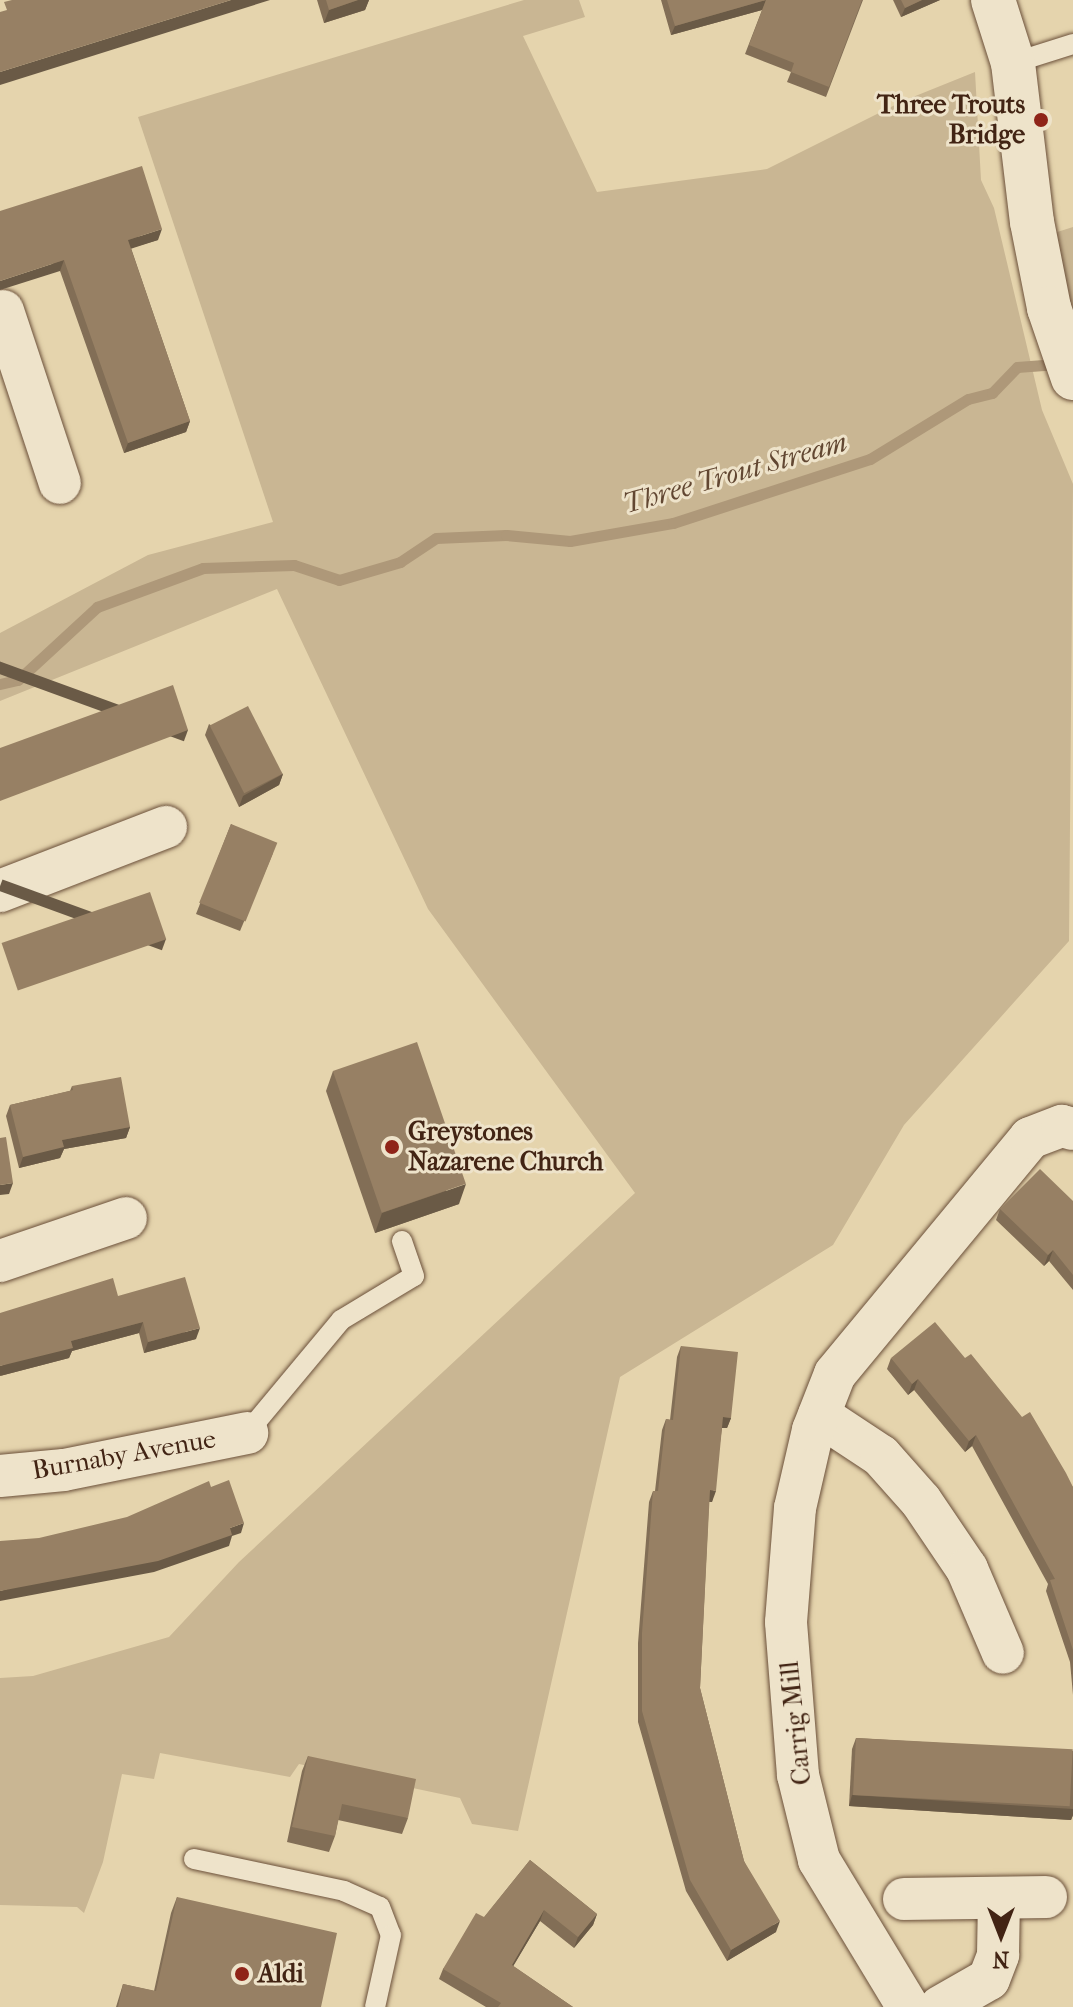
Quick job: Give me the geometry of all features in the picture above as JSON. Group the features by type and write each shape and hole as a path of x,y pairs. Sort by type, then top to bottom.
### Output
{"main road":[{"path":"993,0 1013,63 1032,222 1049,308 1073,378"}],"street":[{"path":"3,311 10,366 60,483"},
{"path":"0,891 166,827"},
{"name":"Carrig Mill","path":"908,2007 819,1860 798,1775 786,1622 795,1508 819,1415 835,1374 1030,1138 1062,1126 1073,1129"},
{"path":"0,1261 126,1218"},
{"path":"819,1415 881,1456 921,1501 967,1569 1003,1653"},
{"name":"Burnaby Avenue","path":"0,1476 64,1470 247,1433"},
{"path":"904,1899 1046,1897"},
{"path":"940,2007 989,1979 998,1955 999,1899"}],"lane":[{"path":"1013,63 1073,44"},
{"path":"247,1433 341,1320 414,1276 402,1241"},
{"path":"194,1859 344,1891 380,1907 391,1935 375,2007"}],"shaded area":[{"path":"524,0 579,0 585,17 523,36 597,192 767,169 903,101 975,72 981,180 994,208 1042,410 1073,484 1069,941 904,1125 833,1245 620,1377 518,1831 472,1824 460,1798 299,1764 290,1777 160,1753 154,1779 122,1774 103,1862 84,1913 77,1907 0,1905 0,1678 33,1676 169,1637 239,1562 635,1193 428,909 277,589 0,701 0,633 148,555 273,522 138,117"},
{"path":"1073,227 1073,315 1051,234"}],"building":[{"path":"231,0 0,72 0,12 7,10 4,2"},
{"path":"326,0 358,0 329,10"},
{"path":"667,0 766,0 675,26"},
{"path":"766,0 862,0 829,87 791,72 794,63 749,45"},
{"path":"901,0 922,0 905,8"},
{"path":"142,166 162,229 128,240 190,421 128,443 64,260 0,281 0,211"},
{"path":"173,685 188,730 0,801 0,748"},
{"path":"248,706 283,774 244,793 210,726"},
{"path":"231,824 277,843 246,922 199,903"},
{"path":"150,892 166,939 18,990 2,943"},
{"name":"Greystones Nazarene Church","path":"417,1042 466,1184 382,1213 333,1071"},
{"path":"121,1077 130,1127 62,1140 64,1147 23,1157 10,1105 73,1090 72,1086"},
{"path":"6,1137 13,1183 0,1185 0,1138"},
{"path":"1040,1169 1073,1201 1073,1275 1053,1250 1048,1255 1000,1209"},
{"path":"185,1277 200,1328 148,1342 143,1322 71,1341 73,1348 0,1366 0,1313 113,1278 118,1296"},
{"path":"935,1322 965,1358 971,1354 1022,1417 1030,1412 1073,1487 1073,1650 1050,1580 1055,1579 976,1435 969,1441 918,1379 912,1384 891,1358"},
{"path":"681,1346 738,1352 731,1418 723,1417 716,1491 710,1490 700,1688 744,1861 780,1921 731,1950 690,1880 642,1711 642,1633 653,1491 658,1491 666,1419 673,1420"},
{"path":"229,1480 244,1523 230,1528 232,1535 158,1561 0,1591 0,1541 39,1538 127,1517 209,1481 211,1487"},
{"path":"856,1738 1073,1749 1070,1806 853,1795"},
{"path":"308,1756 416,1779 408,1818 342,1804 335,1836 292,1827"},
{"path":"530,1860 597,1914 578,1937 544,1910 512,1965 573,2007 498,2007 501,2003 443,1969 476,1913 484,1917"},
{"name":"Aldi","path":"177,1897 337,1933 321,2007 118,2007 123,1984 156,1991"}],"waterway":[{"name":"Three Trout Stream","path":"0,684 18,680 97,607 203,568 294,565 339,580 400,562 436,538 506,535 570,541 673,523 870,459 968,399 992,393 1017,367 1057,364"}],"place":[{"name":"Three Trouts Bridge","path":"1041,120"},
{"name":"Greystones Nazarene Church","path":"392,1147"},
{"name":"Aldi","path":"242,1974"}]}
